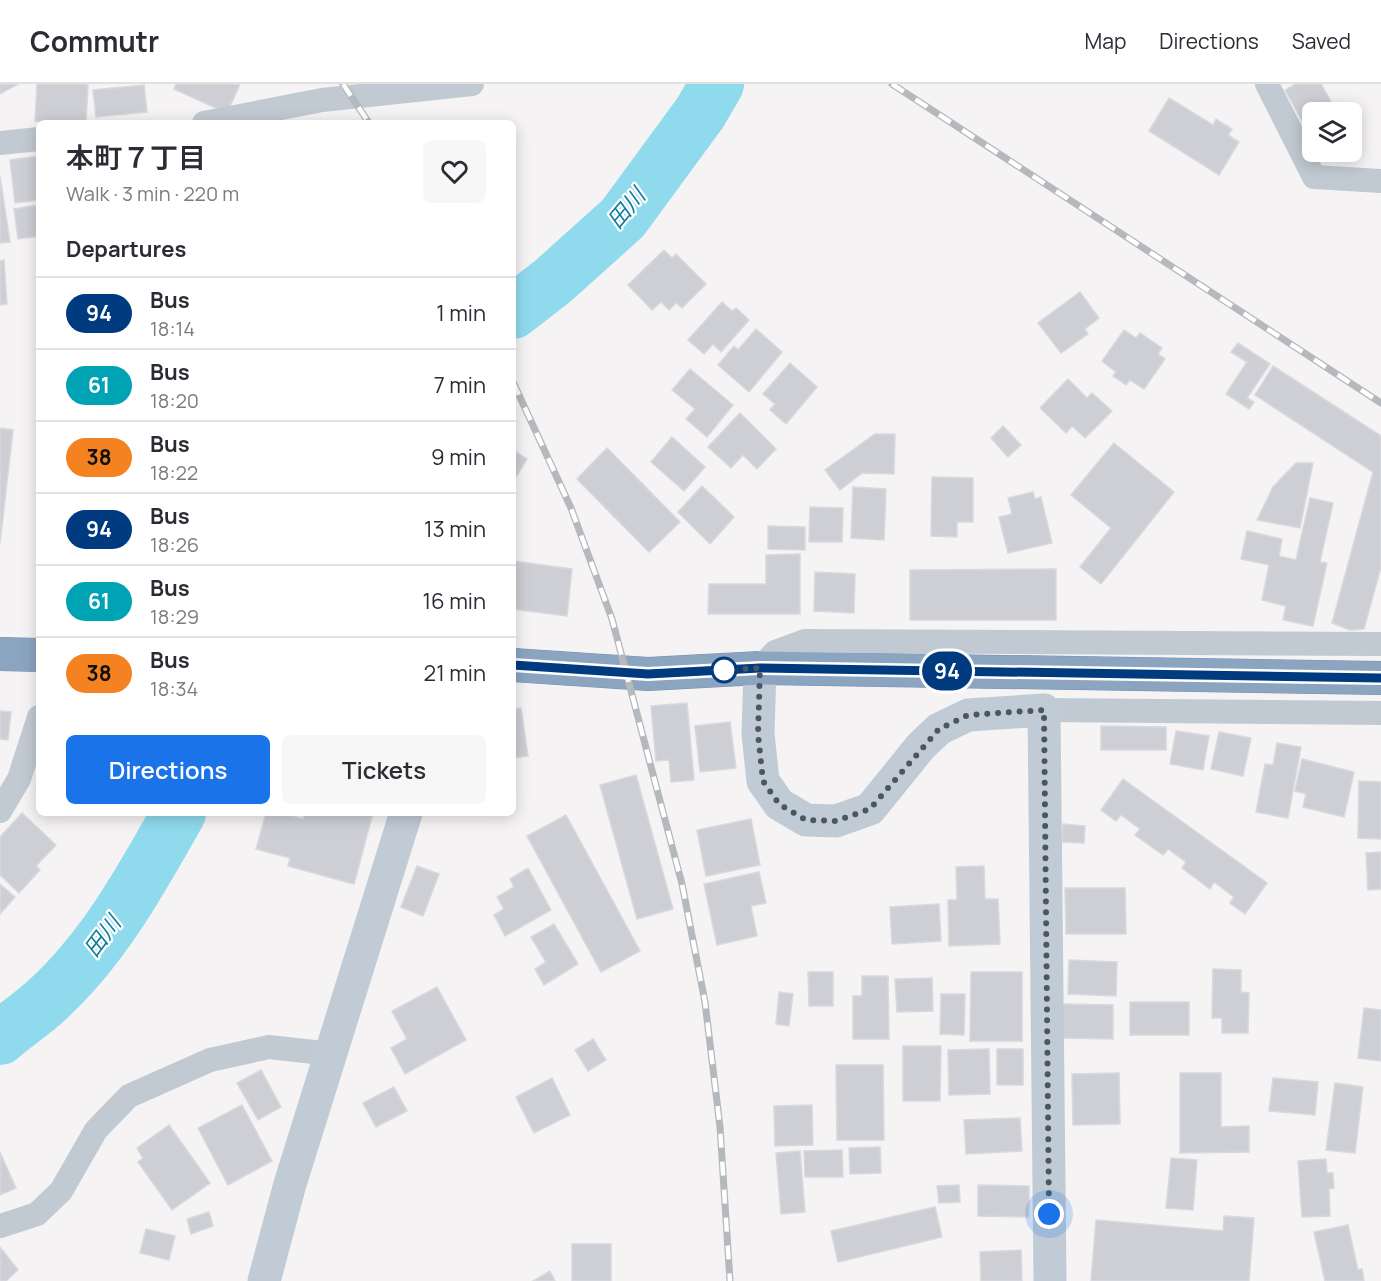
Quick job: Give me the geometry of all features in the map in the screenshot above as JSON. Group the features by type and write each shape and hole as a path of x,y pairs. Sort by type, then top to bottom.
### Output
{"highway":[{"path":"0,654 36,655"},
{"path":"516,665 648,674 760,668 1381,678"}],"street":[{"path":"219,120 322,100 472,84"},
{"path":"1267,84 1314,177 1381,181"},
{"path":"0,143 36,140"},
{"path":"1381,644 805,641 775,651 760,668 758,734 763,781 779,804 806,820 836,821 870,809 939,729 968,715 1044,710 1381,713"},
{"path":"1044,710 1050,1281"},
{"path":"0,811 19,779 36,726"},
{"path":"264,1281 290,1184 405,816"},
{"path":"0,1226 37,1214 61,1191 96,1130 129,1096 210,1060 269,1047 332,1054"}],"building":[{"path":"0,84 18,84 0,94"},
{"path":"37,84 88,84 86,120 35,121"},
{"path":"176,84 240,84 227,113 174,89"},
{"path":"1296,84 1321,84 1331,102 1302,102 1302,121 1285,90"},
{"path":"144,85 147,112 96,117 93,90"},
{"path":"1169,98 1213,125 1216,119 1232,129 1228,135 1239,142 1219,175 1149,131"},
{"path":"36,156 36,200 15,203 10,160"},
{"path":"0,176 10,242 0,243"},
{"path":"36,205 36,236 18,239 14,209"},
{"path":"664,250 672,258 676,254 706,284 682,308 676,303 669,310 661,302 652,310 628,285"},
{"path":"4,260 7,304 0,305 0,261"},
{"path":"1080,292 1099,318 1085,329 1088,334 1061,353 1038,323"},
{"path":"722,302 732,311 736,308 749,320 721,352 713,344 704,354 688,340"},
{"path":"756,329 782,352 749,392 718,365 734,346 738,350"},
{"path":"1124,330 1136,338 1140,333 1162,348 1158,354 1165,359 1144,389 1130,380 1126,385 1113,376 1116,372 1102,361"},
{"path":"1238,343 1270,364 1247,398 1254,402 1249,409 1226,394 1247,362 1231,352"},
{"path":"790,363 817,387 786,424 770,410 775,404 763,394"},
{"path":"1273,366 1381,436 1381,567 1364,629 1350,630 1332,623 1373,472 1255,395"},
{"path":"690,369 733,405 707,437 686,419 695,409 672,390"},
{"path":"1068,379 1087,398 1092,393 1112,411 1085,438 1072,426 1066,433 1040,408"},
{"path":"740,413 776,449 757,469 743,455 731,468 708,447"},
{"path":"1003,426 1021,445 1008,457 991,438"},
{"path":"0,428 13,430 0,543"},
{"path":"875,434 895,434 894,474 862,473 840,490 825,470"},
{"path":"672,437 705,467 684,491 651,462"},
{"path":"1114,443 1174,492 1101,584 1080,567 1111,528 1071,495"},
{"path":"607,448 680,522 649,552 577,479"},
{"path":"516,452 527,459 516,477"},
{"path":"1296,463 1313,463 1300,528 1257,520 1273,487"},
{"path":"932,477 973,478 973,522 957,522 957,537 931,536"},
{"path":"702,486 734,517 710,544 678,512"},
{"path":"853,487 886,489 884,540 851,538"},
{"path":"1033,492 1035,499 1041,497 1052,543 1008,553 999,517 1012,514 1008,498"},
{"path":"1310,498 1333,503 1320,562 1327,563 1313,626 1283,620 1286,606 1262,600 1269,565 1241,559 1247,531 1282,539 1279,556 1296,560"},
{"path":"810,507 843,508 842,542 809,542"},
{"path":"768,526 805,527 805,550 768,549"},
{"path":"800,554 800,614 708,614 709,584 766,584 766,555"},
{"path":"516,561 572,569 567,616 516,609"},
{"path":"1056,569 1056,620 910,620 910,570"},
{"path":"815,572 855,574 854,613 814,611"},
{"path":"687,703 694,780 671,782 669,760 656,761 651,706"},
{"path":"521,708 528,756 516,758 516,709"},
{"path":"0,711 11,712 8,740 0,739"},
{"path":"730,722 736,768 700,772 695,726"},
{"path":"1101,726 1166,727 1166,750 1101,750"},
{"path":"1176,731 1209,736 1203,770 1170,764"},
{"path":"1219,732 1251,738 1243,776 1211,769"},
{"path":"1277,743 1301,747 1288,818 1256,812 1265,764 1273,765"},
{"path":"1302,759 1354,772 1344,817 1303,807 1306,794 1295,791"},
{"path":"636,775 673,909 637,919 600,785"},
{"path":"1123,779 1267,883 1245,914 1230,903 1234,897 1214,882 1210,889 1182,868 1186,862 1168,849 1163,855 1135,835 1140,829 1121,815 1116,821 1101,810"},
{"path":"1359,781 1381,782 1381,839 1358,838"},
{"path":"22,813 56,845 36,866 40,870 19,893 0,875 0,837"},
{"path":"566,815 640,951 601,972 527,836"},
{"path":"265,816 292,816 303,819 304,816 372,816 354,884 288,866 290,858 256,849"},
{"path":"751,819 760,865 706,876 697,830"},
{"path":"1063,824 1085,826 1084,843 1062,842"},
{"path":"1381,852 1381,889 1368,890 1366,853"},
{"path":"417,866 439,874 423,916 401,907"},
{"path":"984,866 985,899 998,899 1000,944 949,946 948,900 957,900 956,867"},
{"path":"528,868 551,910 505,936 494,915 504,909 497,897 514,887 510,879"},
{"path":"759,872 766,903 751,906 757,936 717,945 704,884"},
{"path":"0,884 15,897 0,914"},
{"path":"1065,888 1125,888 1126,934 1066,934"},
{"path":"939,904 941,941 892,944 890,907"},
{"path":"554,924 578,964 544,985 535,969 546,962 531,937"},
{"path":"1069,960 1117,962 1116,996 1068,994"},
{"path":"1213,969 1241,970 1241,992 1249,993 1248,1033 1222,1033 1222,1018 1212,1018"},
{"path":"808,972 833,972 833,1006 809,1006"},
{"path":"971,972 1022,972 1022,1041 970,1041"},
{"path":"862,976 888,976 889,1039 853,1039 853,996 862,996"},
{"path":"932,978 933,1011 897,1012 895,979"},
{"path":"437,987 466,1040 405,1074 391,1048 407,1039 392,1011"},
{"path":"779,992 793,994 789,1026 776,1024"},
{"path":"941,994 965,994 964,1035 940,1034"},
{"path":"1130,1002 1189,1002 1189,1035 1130,1035"},
{"path":"1062,1004 1113,1005 1113,1039 1061,1038"},
{"path":"1364,1008 1381,1010 1381,1061 1358,1058"},
{"path":"593,1039 606,1060 588,1071 575,1050"},
{"path":"903,1046 941,1046 940,1101 903,1101"},
{"path":"989,1049 990,1094 949,1095 948,1050"},
{"path":"997,1049 1023,1049 1023,1085 997,1085"},
{"path":"836,1065 883,1065 884,1140 837,1140"},
{"path":"261,1070 281,1107 258,1120 237,1083"},
{"path":"1119,1073 1120,1124 1073,1125 1072,1074"},
{"path":"1180,1073 1221,1073 1221,1127 1249,1126 1249,1152 1180,1153"},
{"path":"552,1078 570,1115 534,1133 516,1097"},
{"path":"1273,1078 1318,1082 1315,1115 1269,1111"},
{"path":"1335,1083 1363,1087 1355,1153 1326,1150"},
{"path":"394,1087 407,1111 376,1127 363,1103"},
{"path":"242,1105 272,1161 228,1185 198,1128"},
{"path":"812,1105 813,1145 775,1146 774,1106"},
{"path":"1020,1118 1022,1151 966,1154 964,1120"},
{"path":"169,1125 210,1183 172,1210 138,1162 143,1158 137,1148"},
{"path":"880,1147 881,1173 850,1174 849,1148"},
{"path":"842,1150 843,1177 805,1177 804,1151"},
{"path":"800,1151 805,1212 781,1214 776,1153"},
{"path":"0,1152 16,1188 0,1195"},
{"path":"1171,1158 1197,1160 1193,1210 1166,1208"},
{"path":"1326,1159 1327,1173 1333,1173 1334,1188 1329,1189 1330,1216 1302,1217 1298,1161"},
{"path":"959,1185 960,1202 939,1203 937,1186"},
{"path":"978,1185 1029,1186 1029,1217 978,1216"},
{"path":"935,1207 942,1237 838,1262 831,1231"},
{"path":"209,1212 213,1226 191,1234 187,1219"},
{"path":"1224,1216 1254,1218 1249,1281 1091,1281 1096,1220 1223,1231"},
{"path":"1348,1225 1358,1270 1362,1269 1364,1281 1325,1281 1314,1232"},
{"path":"146,1229 175,1236 169,1260 140,1253"},
{"path":"572,1244 611,1244 611,1281 572,1281"},
{"path":"0,1247 18,1270 6,1281 0,1281"},
{"path":"1021,1250 1022,1281 981,1281 980,1252"},
{"path":"550,1271 555,1281 533,1281"}],"waterway":[{"name":"田川","path":"516,310 553,281 623,218 700,113 717,84"},
{"name":"田川","path":"0,1038 47,1000 104,936 177,816"}],"railway":[{"path":"343,84 367,120"},
{"path":"892,84 1381,403"},
{"path":"516,389 571,508 612,619 682,884 705,1002 720,1127 730,1281"}],"bus line":[{"name":"94","path":"516,665 648,674 760,668 1381,678"}],"route":[{"path":"724,670 760,668 758,734 763,781 779,804 806,820 836,821 870,809 921,746 939,729 968,715 1044,710 1049,1214"}]}
